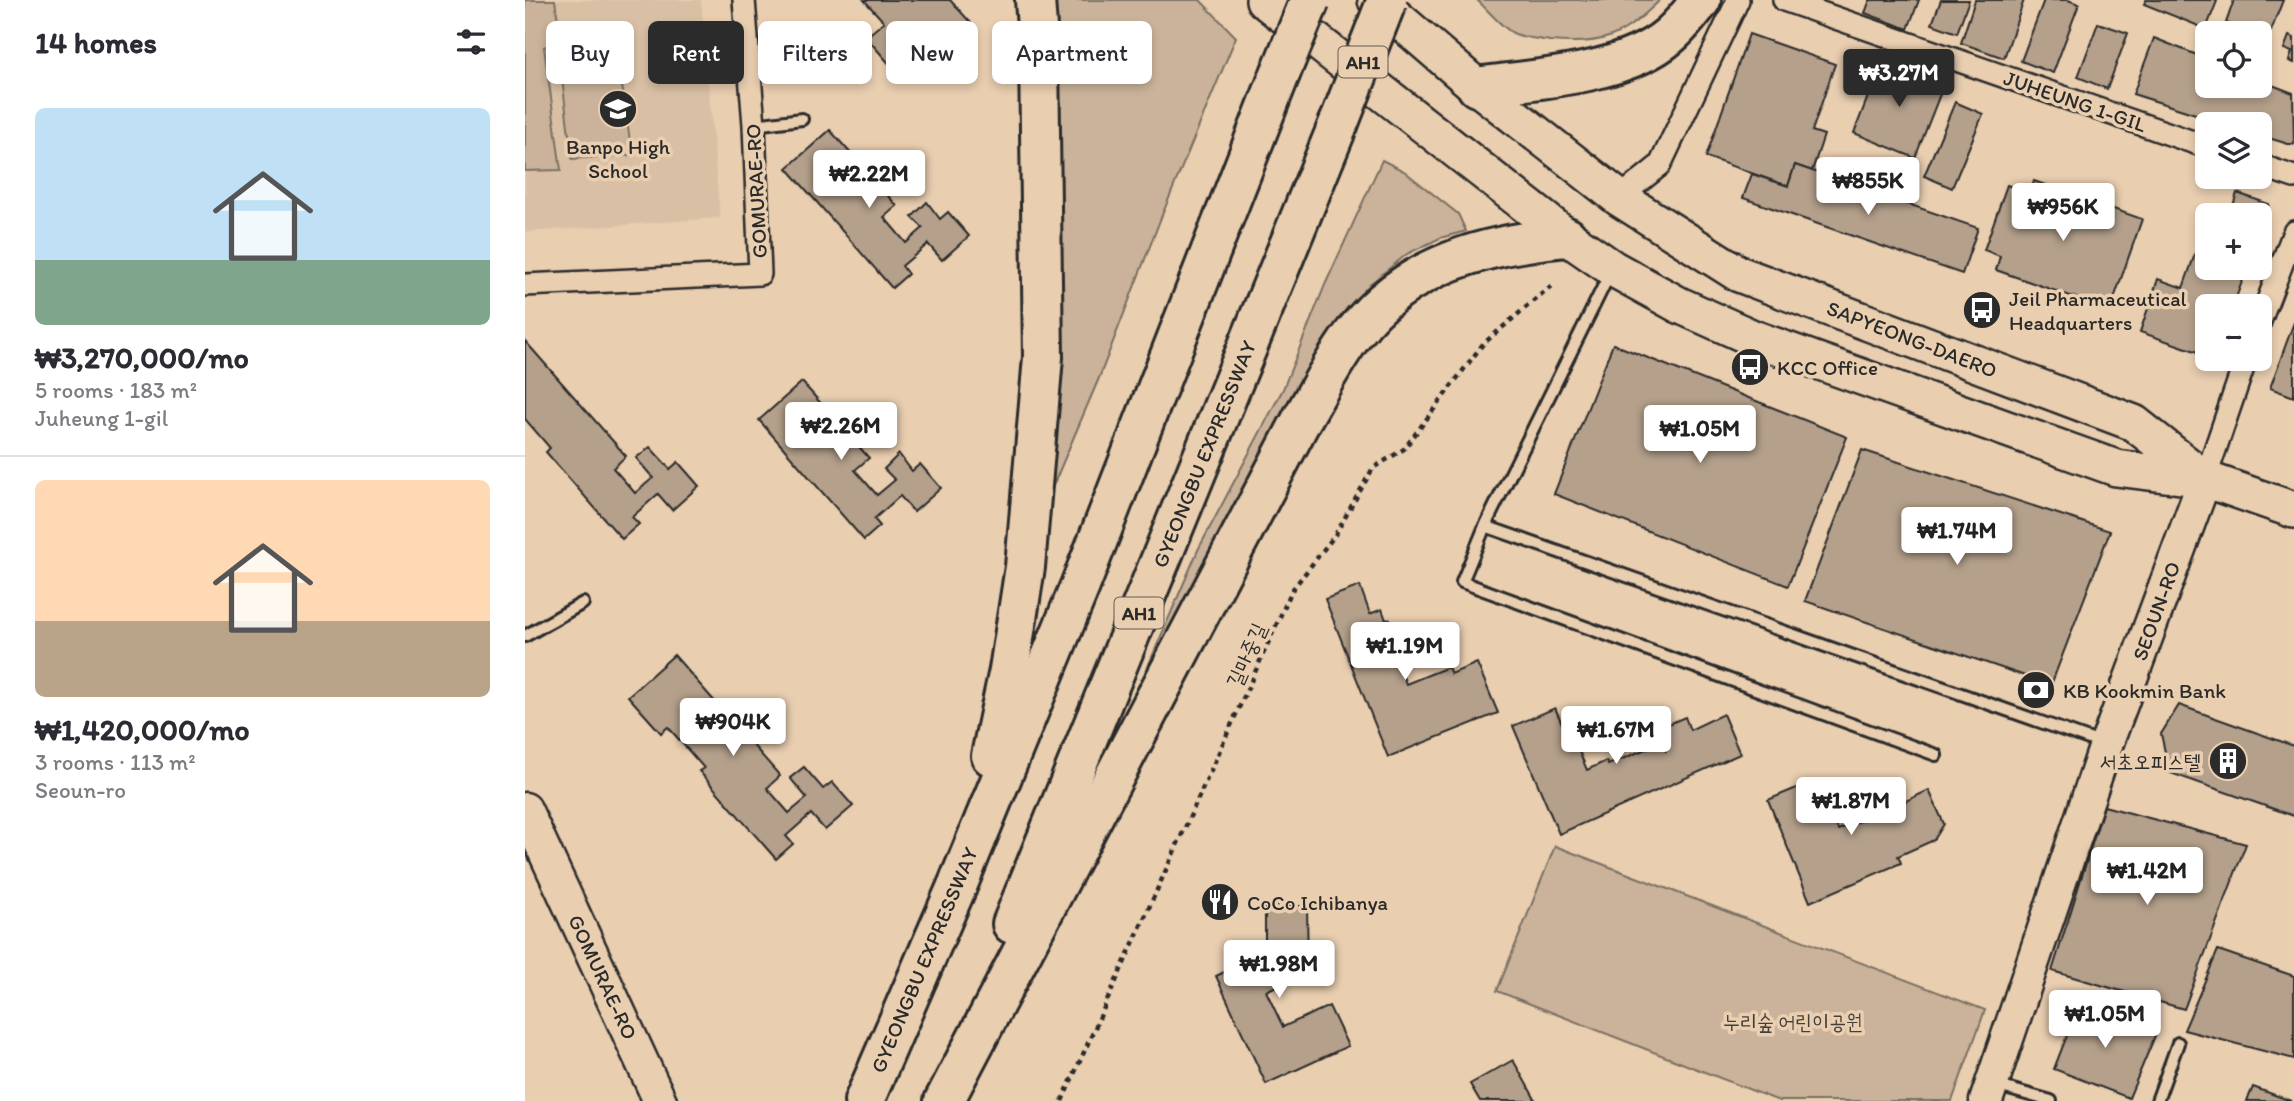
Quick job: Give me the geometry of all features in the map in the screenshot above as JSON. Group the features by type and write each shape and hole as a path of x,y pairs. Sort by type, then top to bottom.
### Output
{"highway":[{"path":"958,884 989,763 1009,670 1026,554 1043,357 1039,68 1035,0"},
{"name":"GYEONGBU EXPRESSWAY","path":"864,1101 958,884 1080,586 1310,0"},
{"name":"GYEONGBU EXPRESSWAY","path":"942,1101 1387,0"},
{"path":"1477,87 1597,69 1624,60 1668,38 1701,0"},
{"path":"942,1101 1302,419 1355,332 1394,292 1441,265 1503,244 1567,237"}],"main road":[{"name":"SAPYEONG-DAERO","path":"1264,0 1567,237 1612,268 1679,305 1753,338 2116,468 2204,479 2294,510"},
{"name":"SAPYEONG-DAERO","path":"1376,0 1477,87 1619,198 1739,274 2134,423 2204,479"}],"street":[{"name":"GOMURAE-RO","path":"525,285 760,274 754,125 744,0"},
{"path":"1619,198 1660,165 1738,0"},
{"name":"JUHEUNG 1-GIL","path":"1784,0 2195,142"},
{"path":"2272,169 2294,177"},
{"path":"2270,294 2294,232"},
{"path":"2204,479 2242,371"},
{"name":"SEOUN-RO","path":"1989,1092 2106,745 2204,479"},
{"name":"GOMURAE-RO","path":"525,809 535,856 660,1101"}],"lane":[{"path":"754,125 802,119"},
{"path":"1612,268 1485,526 1462,582 1936,755"},
{"path":"1485,526 2106,745"},
{"path":"525,636 583,603"},
{"path":"2157,1101 2178,1043"},
{"path":"1989,1092 2051,1101"}],"path":[{"name":"길마중길","path":"1062,1101 1292,590 1335,535 1373,468 1404,449 1483,344 1551,286"}],"shaded area":[{"name":"Banpo High School","path":"525,0 701,0 703,21 648,21 648,84 708,84 720,218 525,232"}],"green space":[{"path":"525,0 555,0 558,21 546,21 544,47 546,84 549,84 561,170 525,171"},
{"path":"1048,0 1200,0 1236,37 1162,215 1099,378 1035,528 1046,84 1152,84 1152,21 1047,21"},
{"path":"1477,0 1660,0 1622,31 1598,40 1568,42 1513,33"},
{"path":"563,84 622,84 632,155 572,159"},
{"path":"1382,160 1404,171 1458,214 1466,231 1440,238 1407,254 1370,284 1321,364 1159,670 1149,664 1198,550 1283,389 1325,285"},
{"name":"누리숲 어린이공원","path":"1555,846 1985,1010 1952,1101 1779,1101 1497,991"}],"building":[{"path":"864,0 950,0 969,21 886,21 886,60 872,44 872,32 884,22"},
{"path":"1870,0 1919,0 1908,29 1865,13"},
{"path":"1941,0 1969,0 1957,33 1932,24"},
{"path":"1975,0 2024,0 2004,58 1961,43"},
{"path":"2044,0 2068,0 2079,4 2053,73 2021,61"},
{"path":"2146,0 2217,1 2209,21 2195,21 2195,25 2144,4"},
{"path":"2234,0 2283,0 2272,29 2272,21 2227,21"},
{"path":"2098,23 2128,33 2107,89 2078,77"},
{"path":"1749,34 1835,64 1812,131 1824,135 1812,171 1795,165 1788,186 1706,157"},
{"path":"2289,36 2294,38 2294,63 2289,61 2292,52 2284,49"},
{"path":"2154,38 2195,54 2195,98 2272,98 2272,85 2293,93 2294,144 2272,139 2272,112 2195,114 2133,94"},
{"path":"1882,60 1944,84 1915,158 1854,133"},
{"path":"1955,102 1983,114 1952,188 1924,176"},
{"path":"830,130 897,206 884,217 906,243 923,228 912,217 927,202 940,219 948,212 969,236 942,260 928,244 902,266 908,274 892,288 787,168"},
{"path":"1795,165 1978,228 1962,274 1743,198 1752,174 1788,186"},
{"path":"2034,181 2142,219 2110,310 1996,270 2000,256 1984,250 2007,185 2029,193"},
{"path":"2237,193 2266,203 2234,203"},
{"path":"2195,254 2195,280 2243,280 2237,294 2195,294 2195,351 2140,332 2158,279 2183,288"},
{"path":"2294,322 2294,397 2270,388"},
{"path":"525,341 626,456 613,468 635,493 653,478 636,458 650,447 670,469 678,462 699,486 672,510 658,494 632,517 639,524 622,539 546,452 550,448 525,419"},
{"path":"1613,344 1847,437 1788,586 1554,494"},
{"path":"802,382 869,458 855,470 877,495 895,480 884,469 899,454 912,471 920,464 941,488 914,512 900,496 874,519 880,526 864,540 759,420"},
{"path":"1862,450 2110,531 2051,685 1805,601"},
{"path":"1360,586 1370,614 1382,609 1386,620 1390,619 1395,632 1380,637 1392,665 1398,663 1406,684 1448,667 1451,674 1477,663 1498,713 1388,757 1325,599"},
{"path":"674,655 780,776 767,788 789,813 807,798 790,778 804,767 823,789 832,782 853,806 825,830 811,814 786,836 793,844 776,859 699,771 704,768 668,727 661,733 628,696"},
{"name":"서초오피스텔","path":"2179,705 2294,746 2294,816 2159,769 2165,752 2161,734"},
{"path":"1555,708 1571,743 1575,742 1587,770 1606,761 1608,765 1662,742 1666,752 1659,734 1668,730 1666,725 1685,717 1690,730 1723,714 1740,754 1559,834 1513,726"},
{"path":"1811,782 1828,820 1834,818 1838,830 1866,818 1861,806 1868,803 1865,797 1884,790 1891,808 1929,790 1944,824 1934,840 1898,856 1901,863 1810,902 1768,800"},
{"path":"2104,806 2246,844 2184,1009 2052,971"},
{"path":"1265,906 1307,906 1308,971 1266,991 1283,1027 1329,1006 1348,1046 1266,1084 1216,976 1265,953"},
{"path":"2218,950 2294,976 2294,1059 2184,1030"},
{"path":"2080,1002 2157,1031 2129,1098 2054,1069"},
{"path":"1513,1060 1536,1101 1480,1101 1470,1084"},
{"path":"2253,1087 2291,1101 2247,1101"}],"place":[{"name":"Banpo High School","path":"618,109"},
{"name":"Jeil Pharmaceutical Headquarters","path":"1982,310"},
{"name":"KCC Office","path":"1750,367"},
{"name":"KB Kookmin Bank","path":"2036,690"},
{"name":"서초오피스텔","path":"2228,761"},
{"name":"CoCo Ichibanya","path":"1220,902"}]}
